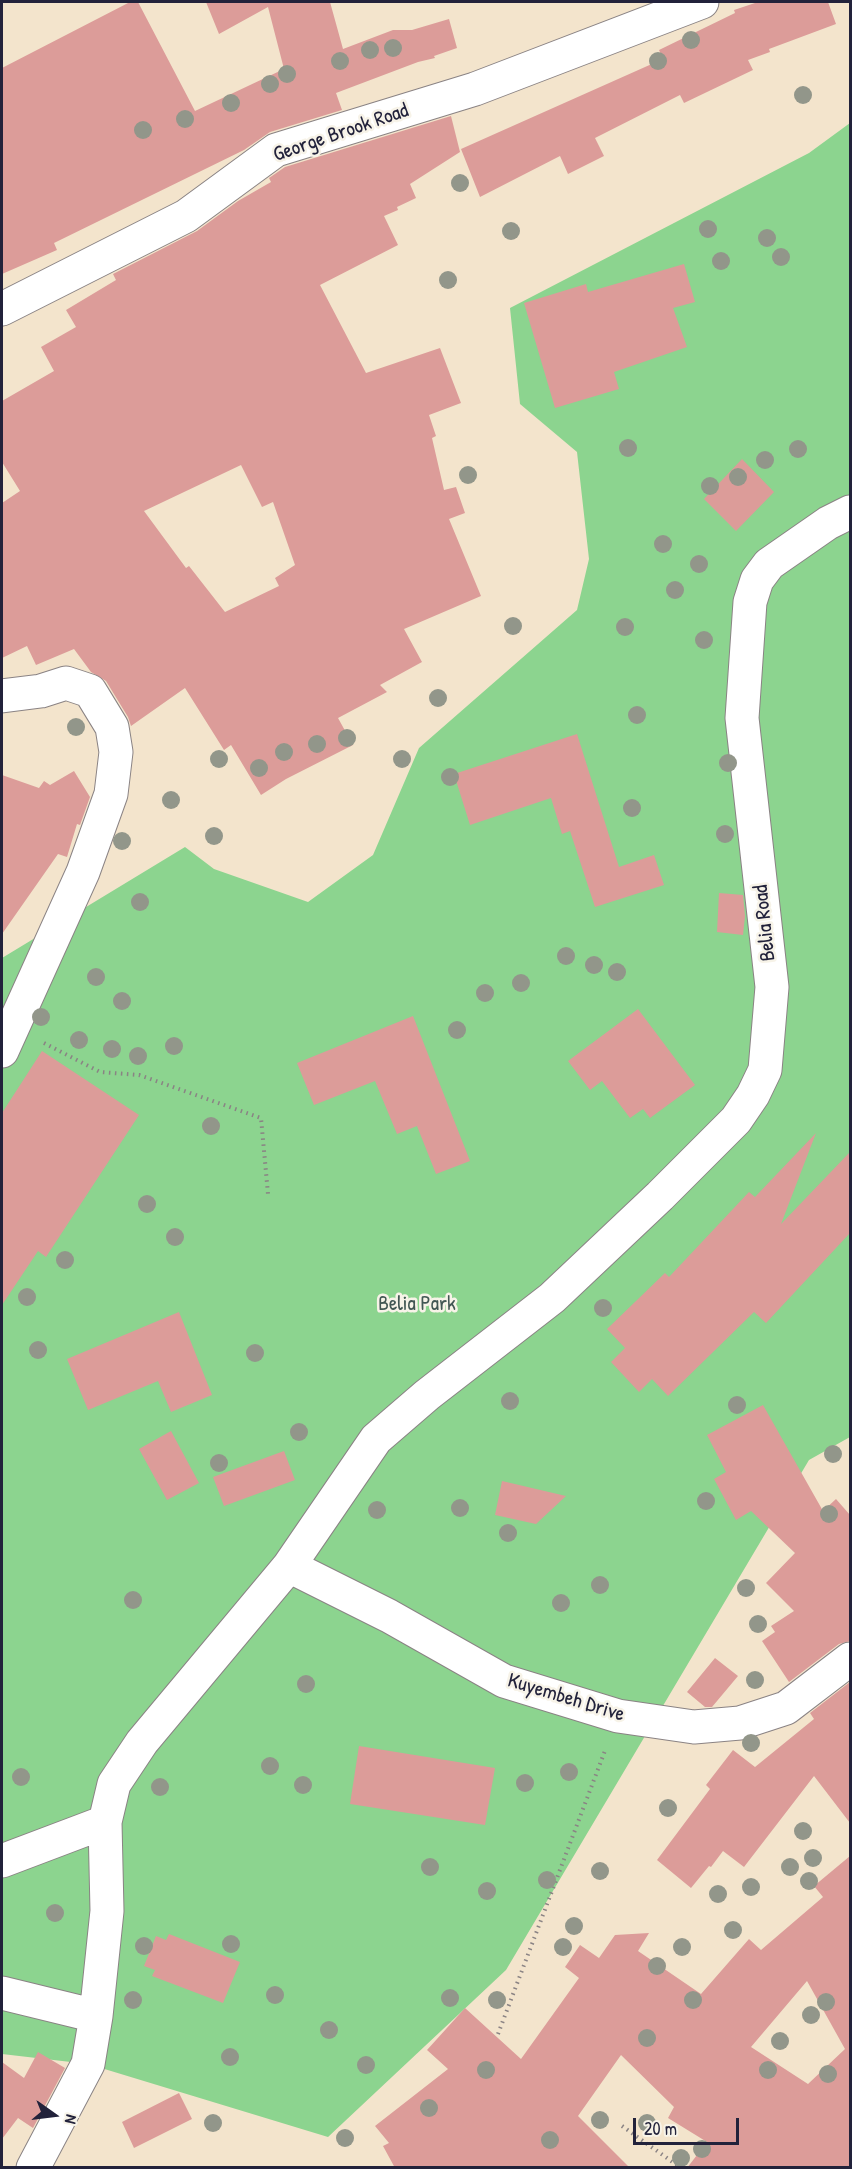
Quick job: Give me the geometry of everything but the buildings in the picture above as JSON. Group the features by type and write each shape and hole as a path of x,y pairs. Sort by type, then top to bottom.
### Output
{"street":[{"name":"George Brook Road","path":"2,309 186,216 276,150 475,89 702,2"},
{"name":"Belia Road","path":"33,2168 88,2064 96,2016 107,1911 105,1822 114,1784 142,1742 289,1566 376,1439 427,1395 552,1298 736,1120 753,1095 765,1070 772,987 742,718 750,602 757,580 769,564 828,523 850,512"},
{"path":"2,696 41,691 66,683 90,691 112,727 116,752 111,794 83,872 8,1039"},
{"name":"Kuyembeh Drive","path":"289,1566 389,1616 504,1681 618,1716 694,1727 740,1722 786,1708 850,1659"},
{"path":"2,1861 105,1822"},
{"path":"2,1993 96,2016"}],"path":[{"path":"8,1039 100,1072 139,1075 261,1118 268,1194"},
{"path":"498,2034 618,1716"},
{"path":"622,2126 681,2168"}],"green space":[{"name":"Belia Park","path":"850,123 850,1437 809,1460 506,1970 328,2137 88,2064 2,2054 2,958 185,847 214,869 308,902 373,855 419,748 577,610 589,559 577,452 520,404 510,308 809,153"}]}
